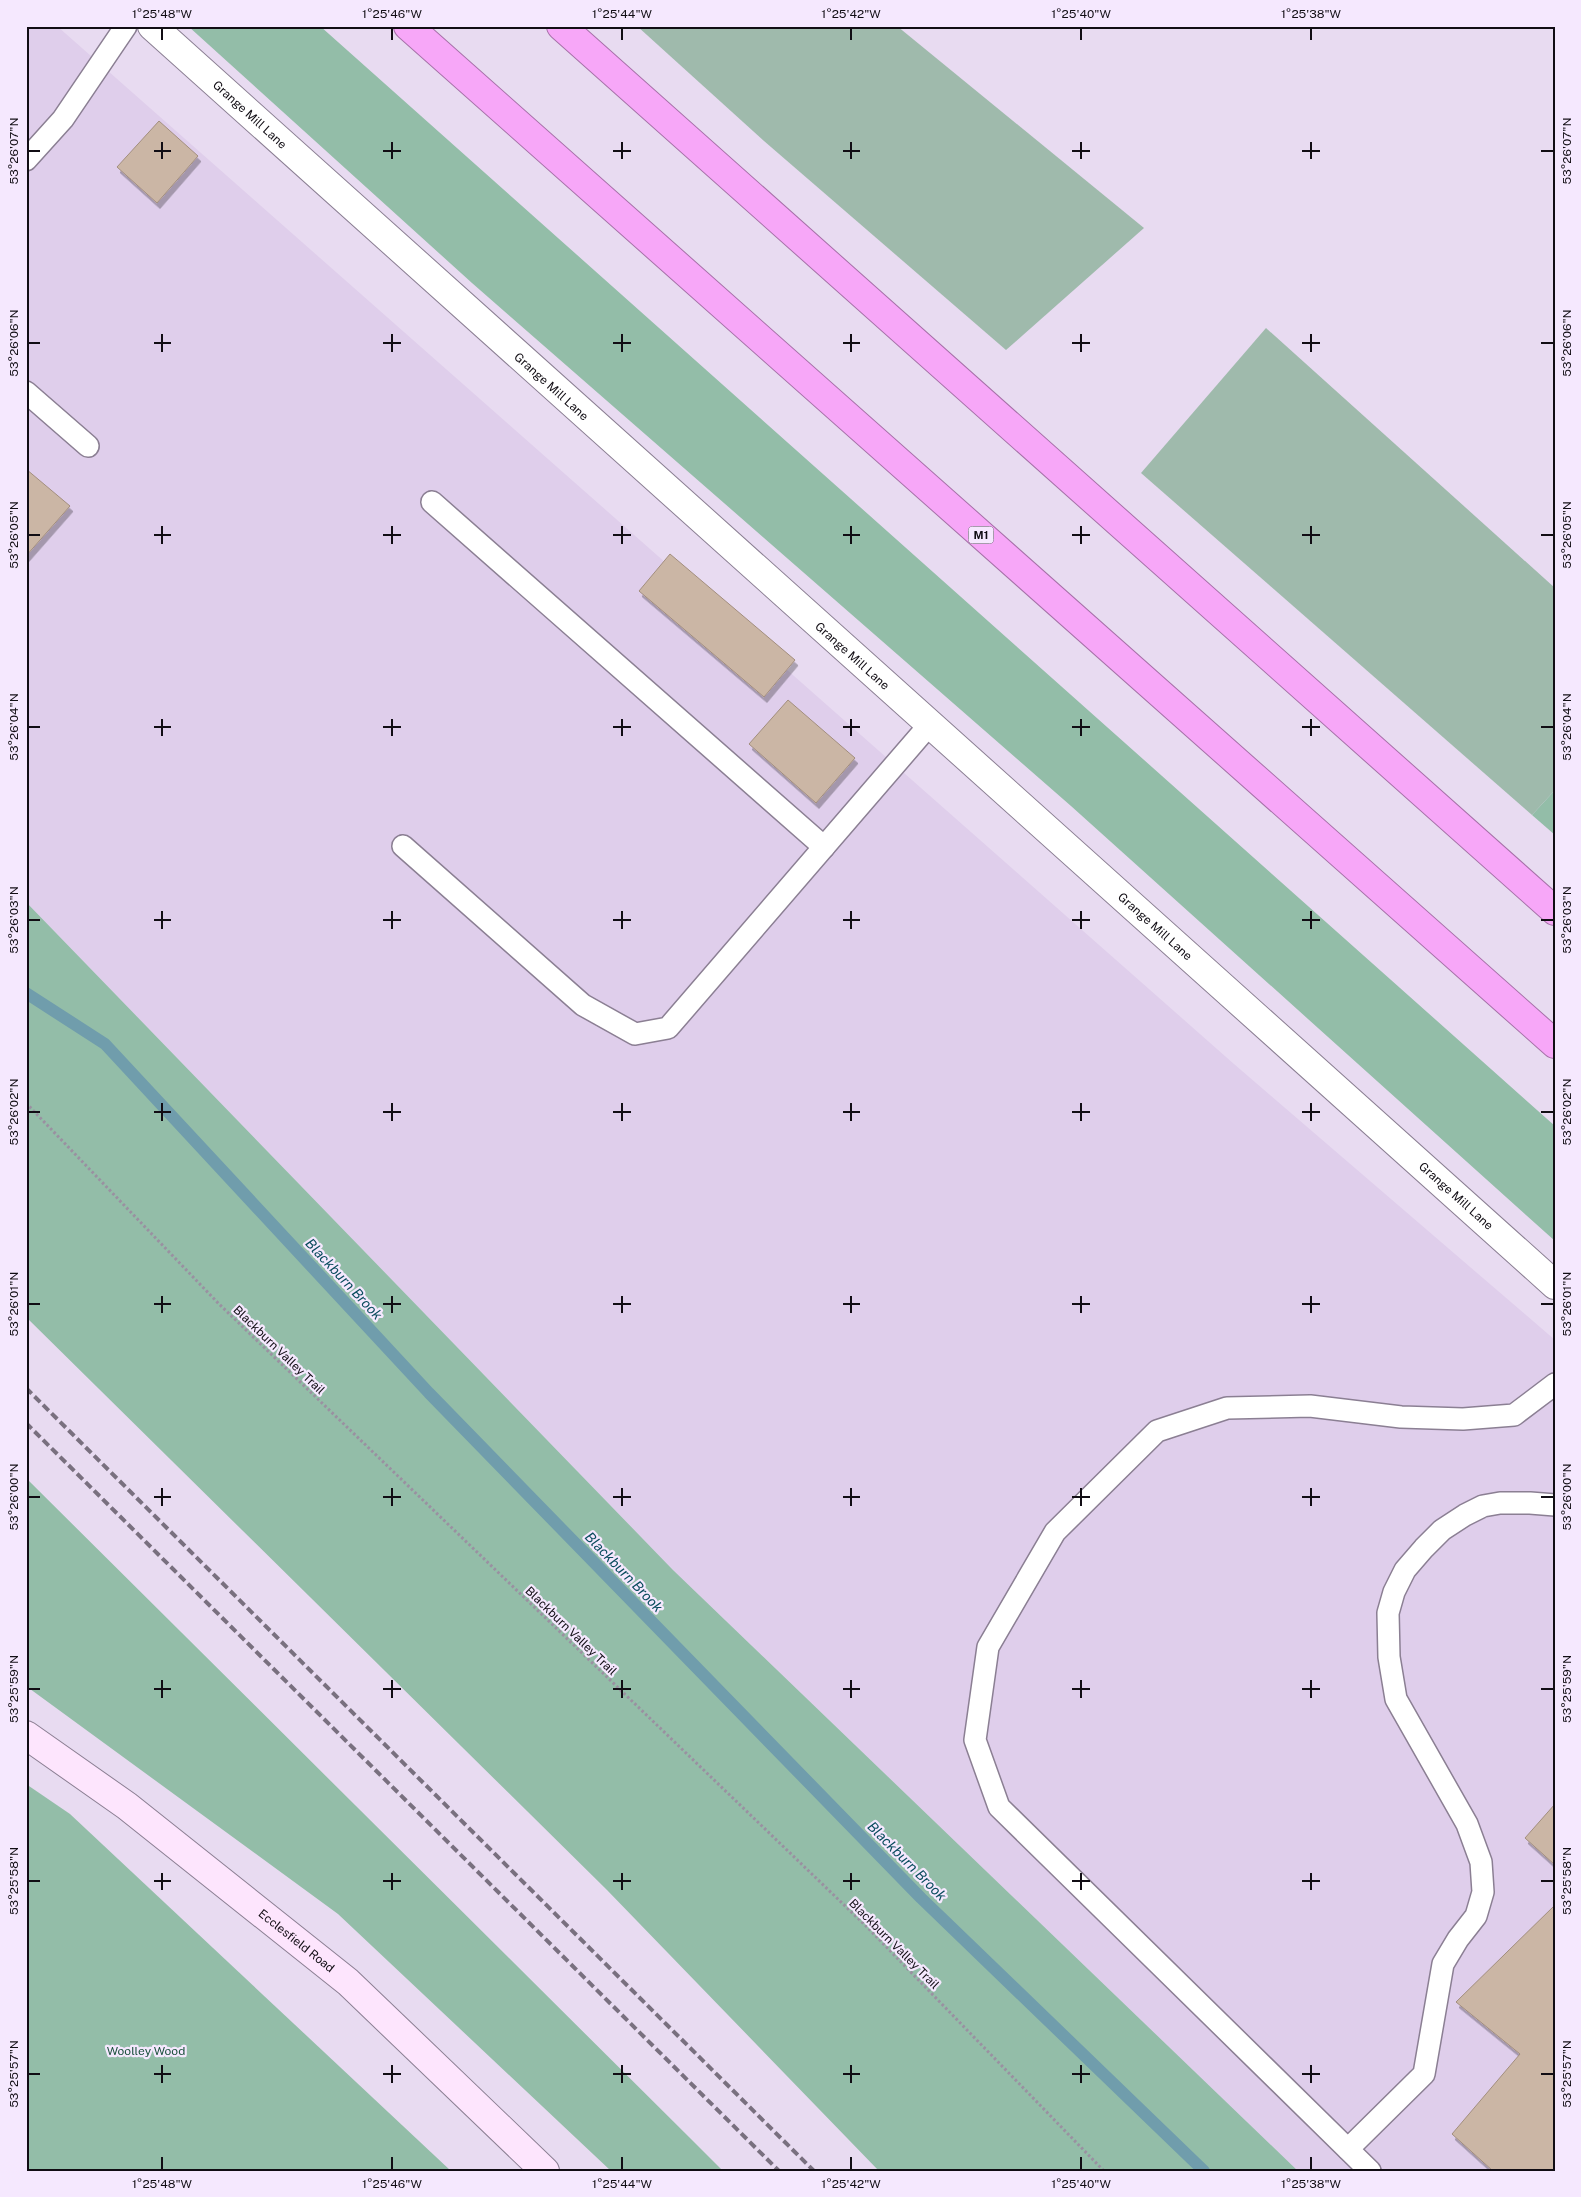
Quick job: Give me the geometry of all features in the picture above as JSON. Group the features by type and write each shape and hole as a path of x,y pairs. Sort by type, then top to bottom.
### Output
{"highway":[{"name":"M1","path":"408,26 1555,1044"},
{"path":"561,26 1555,911"}],"main road":[{"name":"Ecclesfield Road","path":"26,1735 127,1806 348,1982 545,2171"}],"street":[{"name":"Grange Mill Lane","path":"152,26 512,354 930,724 1555,1285"}],"lane":[{"path":"26,160 63,118 126,26"},
{"path":"26,392 88,446"},
{"path":"432,502 824,847"},
{"path":"403,846 583,1005 634,1034 668,1028 930,724"},
{"path":"1370,2171 999,1806 975,1740 988,1647 1055,1532 1157,1431 1228,1408 1310,1406 1401,1417 1463,1420 1514,1415 1555,1384"},
{"path":"1348,2149 1424,2074 1443,1964 1458,1939 1476,1916 1483,1892 1480,1862 1467,1824 1396,1698 1389,1657 1388,1613 1394,1592 1405,1570 1424,1548 1442,1530 1465,1515 1483,1506 1500,1503 1555,1505"}],"path":[{"name":"Blackburn Valley Trail","path":"26,1103 219,1304 867,1927 1104,2171"}],"shaded area":[{"path":"26,26 57,26 1234,1064 1555,1340 1555,2171 1298,2171 673,1570 26,902"}],"green space":[{"path":"188,26 320,26 1555,1126 1555,1241 1071,806 472,283"},
{"path":"637,26 897,26 1144,228 1006,350 764,141"},
{"path":"1266,328 1555,588 1555,790 1532,815 1141,473"},
{"path":"1555,790 1555,835 1532,815"},
{"path":"26,902 673,1570 1298,2171 879,2171 607,1890 26,1317"},
{"path":"26,1478 723,2171 611,2171 338,1914 26,1686"},
{"name":"Woolley Wood","path":"26,1784 70,1814 451,2171 26,2171"}],"building":[{"path":"159,121 198,156 157,203 117,167"},
{"path":"26,469 70,506 26,556"},
{"path":"670,554 795,660 764,697 639,591"},
{"path":"788,700 855,758 816,803 749,744"},
{"path":"1555,1804 1555,1865 1525,1838"},
{"path":"1555,1905 1555,2171 1493,2171 1452,2134 1520,2054 1456,2002"}],"waterway":[{"name":"Blackburn Brook","path":"26,993 105,1044 429,1393 921,1898 1204,2171"}],"railway":[{"path":"26,1388 814,2171"},
{"path":"26,1423 779,2171"}]}
